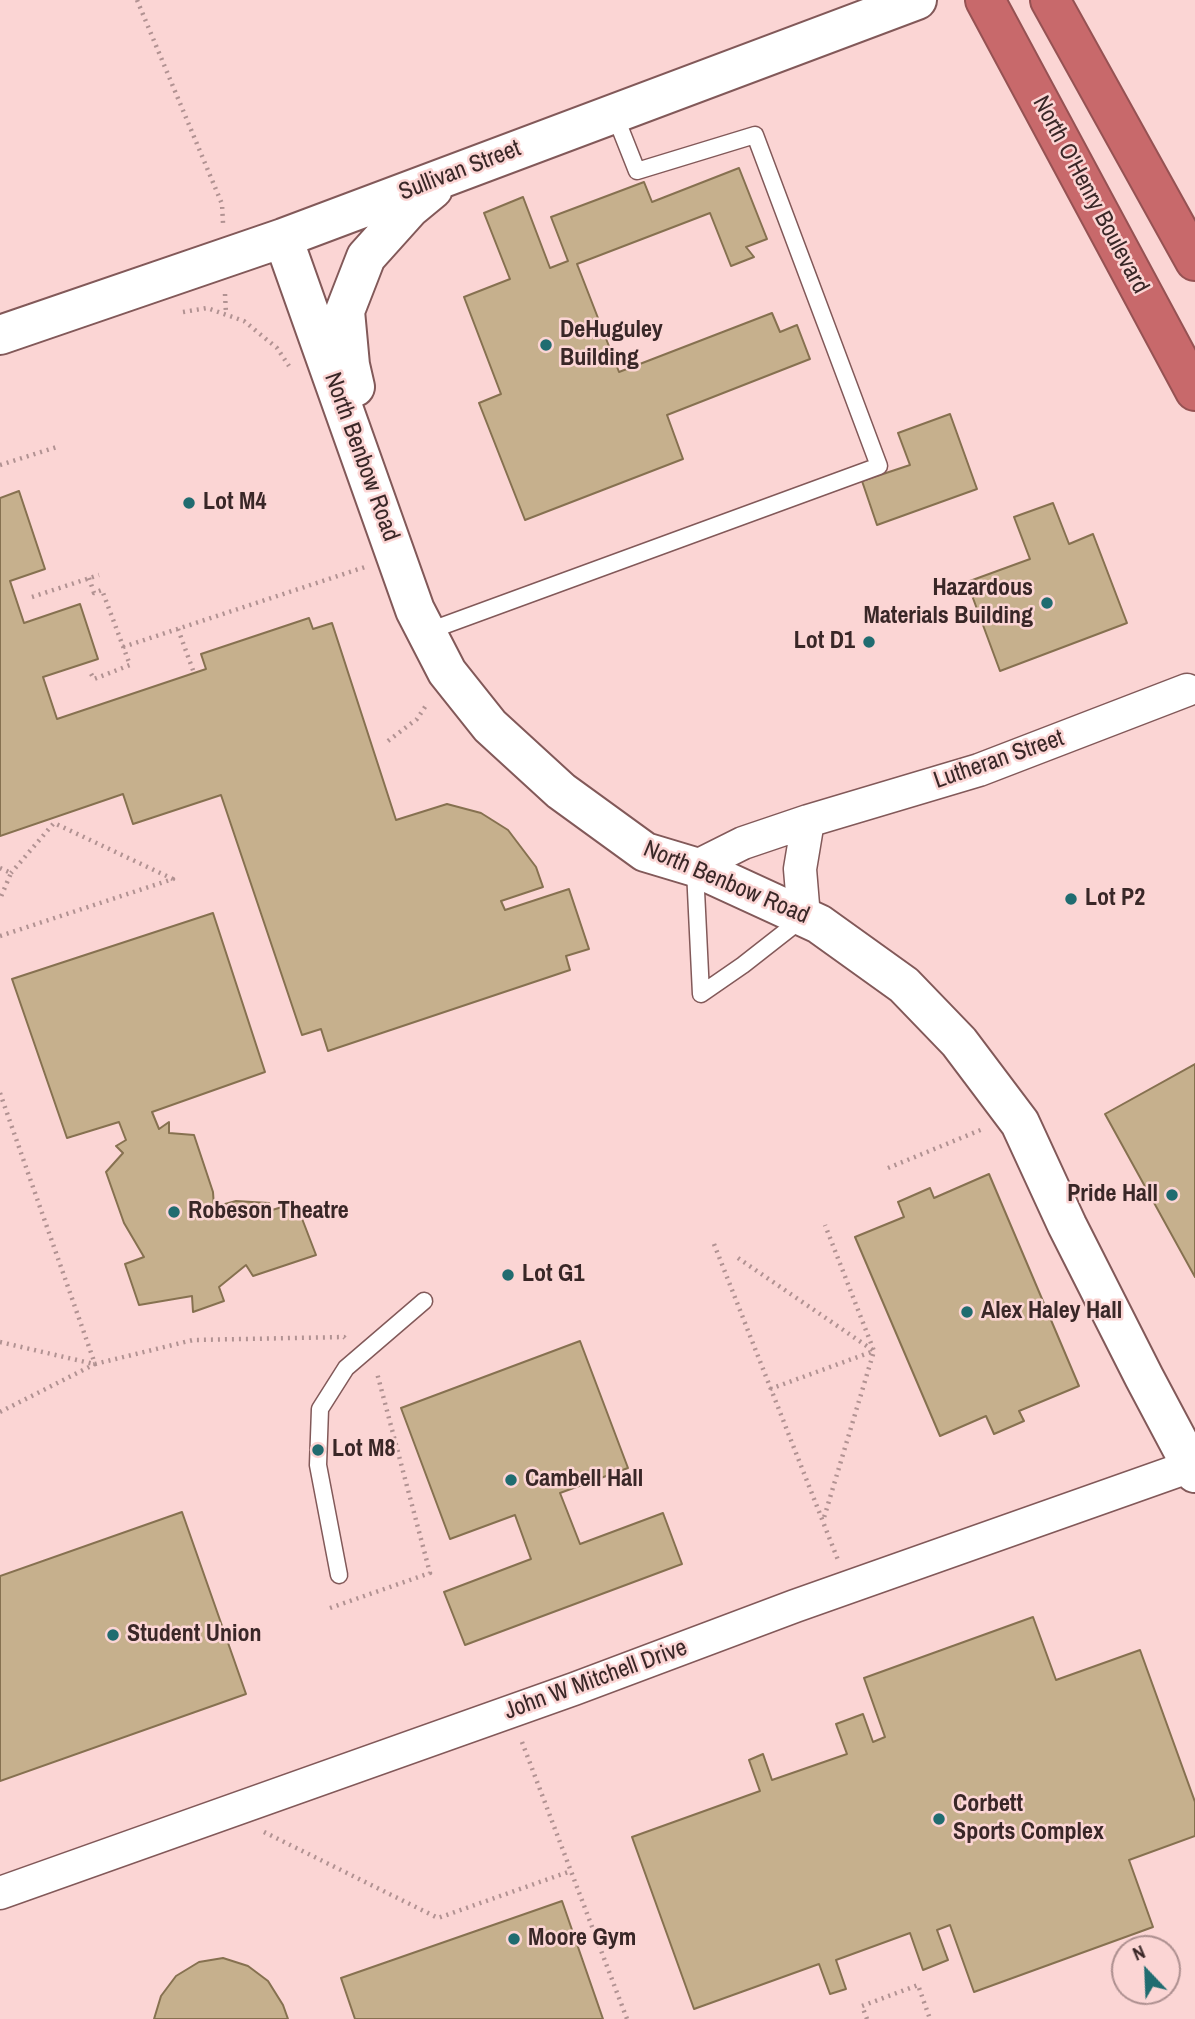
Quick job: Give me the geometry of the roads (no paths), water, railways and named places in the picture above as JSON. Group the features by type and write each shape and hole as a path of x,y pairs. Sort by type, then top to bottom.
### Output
{"highway":[{"name":"North O'Henry Boulevard","path":"985,0 1195,391"},
{"path":"1051,0 1195,261"}],"street":[{"name":"Sullivan Street","path":"0,335 284,238 911,2"},
{"path":"368,476 363,421 350,365 345,311 366,257 410,208 450,175"},
{"name":"North Benbow Road","path":"284,238 415,610 447,673 490,726 561,791 645,852 695,867 820,924 904,985 959,1042 1020,1123 1067,1224 1193,1469"},
{"name":"Lutheran Street","path":"695,867 743,843 979,770 1187,691"},
{"path":"804,918 800,869 808,821"},
{"name":"John W Mitchell Drive","path":"0,1893 574,1689 795,1606 1193,1469"}],"lane":[{"path":"426,632 879,466 755,135 637,171 614,113"},
{"path":"695,867 701,994 804,918"},
{"path":"339,1575 318,1465 320,1409 346,1368 424,1301"}],"place":[{"name":"DeHuguley Building","path":"546,345"},
{"name":"Lot M4","path":"189,503"},
{"name":"Hazardous Materials Building","path":"1047,603"},
{"name":"Lot D1","path":"869,642"},
{"name":"Lot P2","path":"1071,899"},
{"name":"Pride Hall","path":"1172,1195"},
{"name":"Robeson Theatre","path":"174,1212"},
{"name":"Lot G1","path":"508,1275"},
{"name":"Alex Haley Hall","path":"967,1312"},
{"name":"Lot M8","path":"318,1450"},
{"name":"Cambell Hall","path":"511,1480"},
{"name":"Student Union","path":"113,1635"},
{"name":"Corbett Sports Complex","path":"939,1819"},
{"name":"Moore Gym","path":"514,1939"}]}
